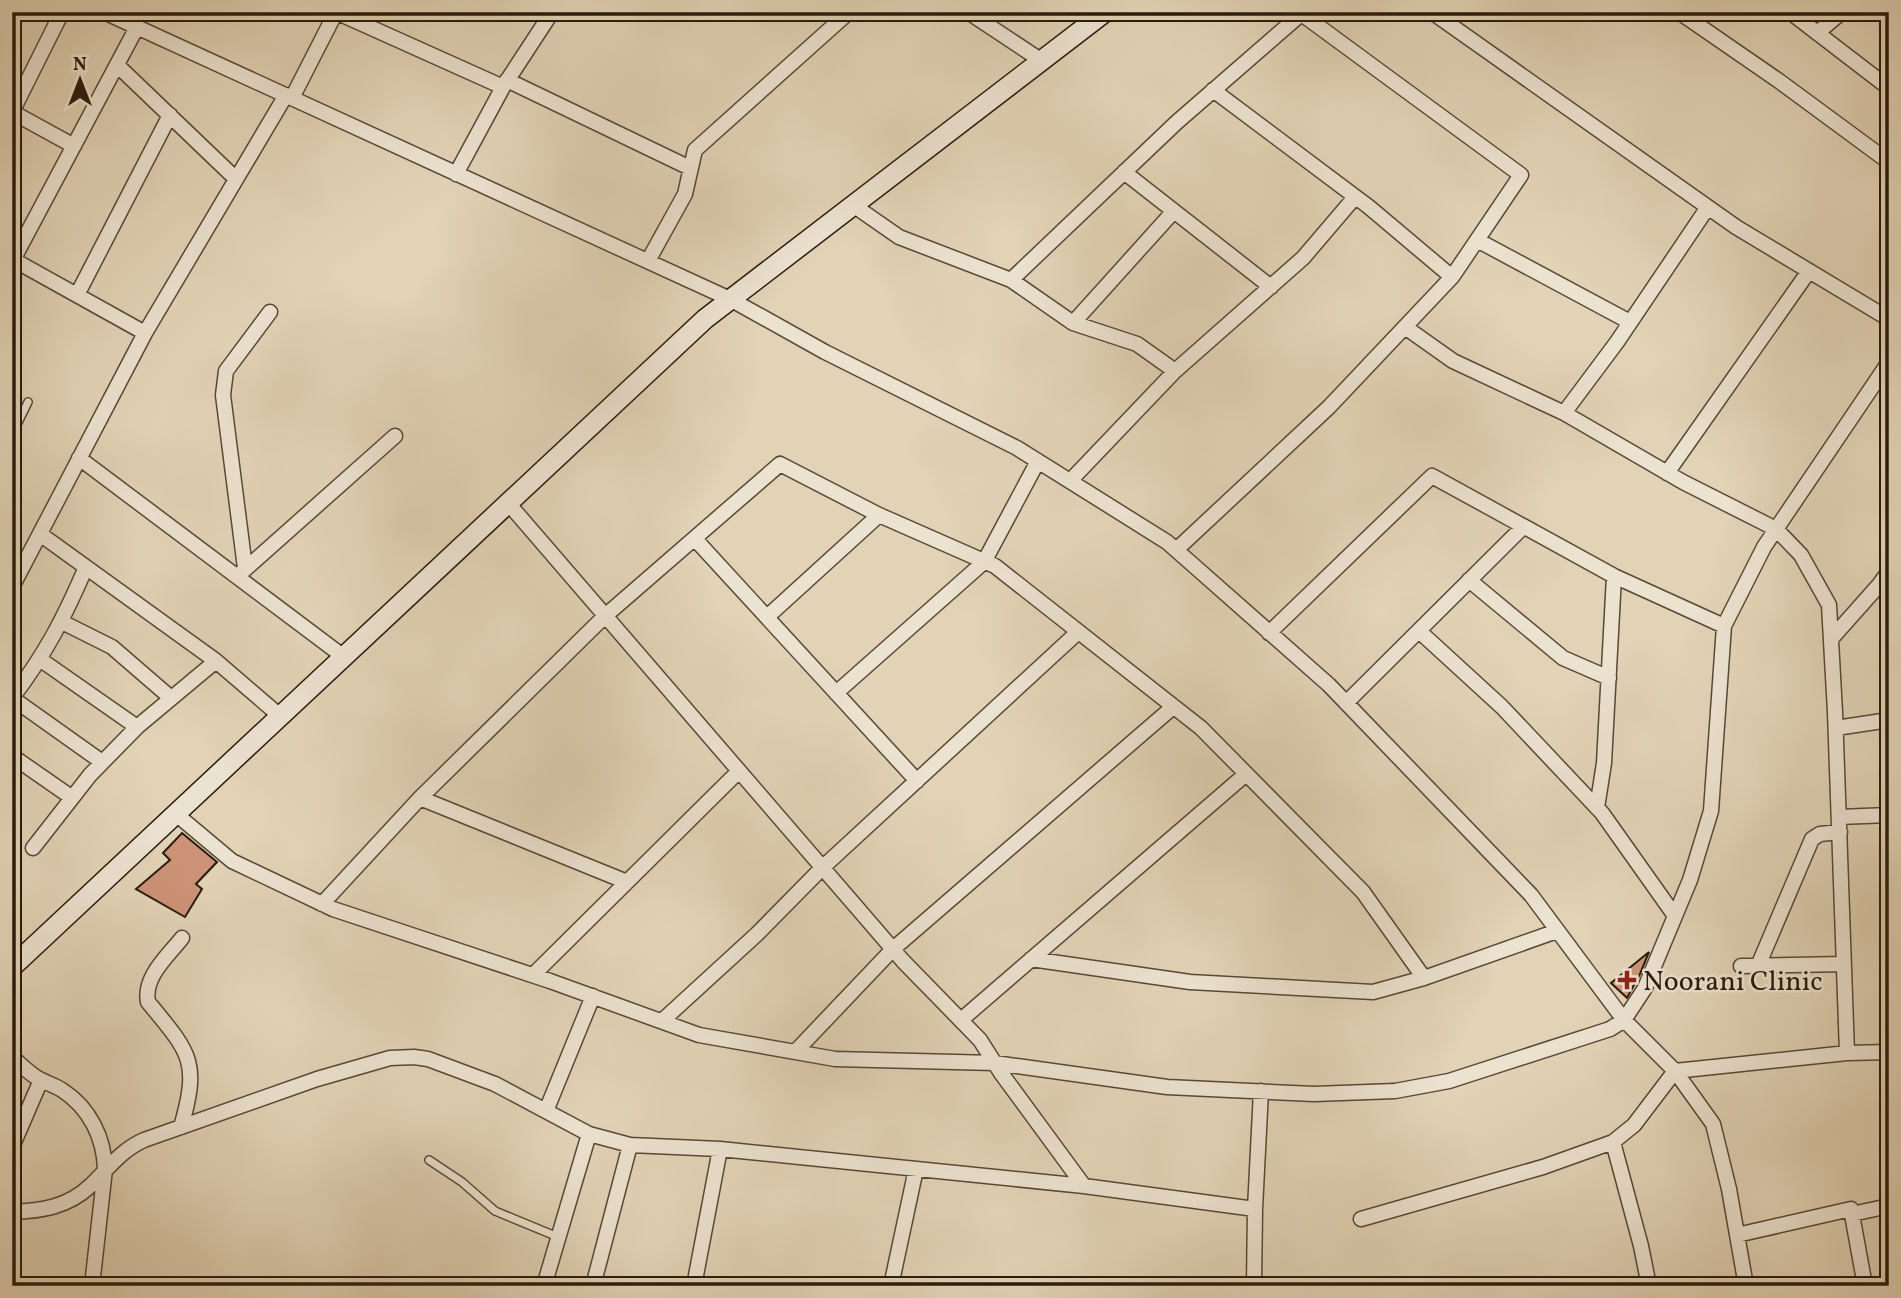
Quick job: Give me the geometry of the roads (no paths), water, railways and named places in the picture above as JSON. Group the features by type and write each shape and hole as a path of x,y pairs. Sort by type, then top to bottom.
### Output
{"street":[{"path":"62,12 12,112 74,146"},
{"path":"104,12 730,299 825,352 1017,448 1167,542 1346,703 1531,895 1624,1020 1675,1070 1713,1124 1746,1286"},
{"path":"12,587 145,333 236,179 289,97 336,12 505,83 690,168"},
{"path":"456,174 505,83 552,12"},
{"path":"648,261 685,194 695,150 849,12"},
{"path":"968,12 1042,61"},
{"path":"12,967 705,319 1105,12"},
{"path":"1432,12 1708,207 1889,319"},
{"path":"1679,12 1779,80 1889,162"},
{"path":"1790,12 1889,88"},
{"path":"1817,33 1842,12"},
{"path":"1011,280 1124,172 1300,13 1521,175 1452,277 1329,407 1176,550"},
{"path":"137,27 12,260 145,333"},
{"path":"117,65 236,179"},
{"path":"1213,90 1355,197 1452,277"},
{"path":"77,295 170,115"},
{"path":"1124,172 1271,286"},
{"path":"1070,481 1175,371 1303,258 1355,197"},
{"path":"853,205 900,237 1011,280 1073,323 1137,344 1175,371"},
{"path":"1564,413 1708,207"},
{"path":"1073,323 1174,211"},
{"path":"1477,240 1630,322"},
{"path":"1667,473 1809,271"},
{"path":"241,572 223,395 224,379 230,364 270,312"},
{"path":"1405,327 1453,361 1564,413 1667,473 1776,529 1801,555 1829,605 1847,1053"},
{"path":"176,814 232,861 322,905 533,975 699,1035 835,1059 995,1063 1167,1087 1314,1094 1395,1091 1449,1081 1610,1029 1624,1020 1645,988 1690,880 1711,811 1724,626 1764,547 1889,362"},
{"path":"241,572 396,436"},
{"path":"79,458 241,572 344,657"},
{"path":"836,693 984,562 1038,461"},
{"path":"322,905 420,798 605,616 780,464 879,515 995,566 1201,728 1363,892 1424,978"},
{"path":"1269,633 1432,476 1614,576 1724,626"},
{"path":"508,503 893,949 980,1040 1084,1186"},
{"path":"767,617 879,515"},
{"path":"1346,703 1522,527"},
{"path":"40,534 216,661 280,716"},
{"path":"695,539 917,781"},
{"path":"86,567 62,622 41,660 12,698 102,762"},
{"path":"1831,639 1889,571"},
{"path":"1597,808 1604,763 1614,576"},
{"path":"1469,580 1563,658 1609,678"},
{"path":"62,622 112,647 171,698"},
{"path":"1419,631 1503,707 1597,808 1675,916"},
{"path":"662,1021 757,934 822,868 1077,633"},
{"path":"41,660 137,727"},
{"path":"33,848 71,797 102,762 137,727 216,661"},
{"path":"794,1052 893,949 1173,707"},
{"path":"1836,728 1889,720"},
{"path":"12,756 71,797"},
{"path":"533,975 739,771"},
{"path":"961,1020 1247,774"},
{"path":"420,798 627,882"},
{"path":"1758,966 1812,839 1839,825 1889,815"},
{"path":"1031,959 1190,982 1373,992 1424,978 1557,931"},
{"path":"181,1127 190,1096 190,1063 186,1050 148,1002 147,994 153,975 182,938"},
{"path":"1741,966 1844,964"},
{"path":"546,1111 593,996"},
{"path":"1360,1219 1543,1167 1613,1142 1634,1125 1675,1070 1847,1053 1889,1052"},
{"path":"12,1057 41,1080 68,1095 91,1119 100,1136 104,1150 104,1169 92,1286"},
{"path":"12,1212 49,1208 66,1203 89,1188 104,1169 132,1145 317,1079 390,1058 403,1057 428,1059 495,1084 589,1134 630,1145 720,1149 1084,1186 1255,1209"},
{"path":"12,1147 41,1080"},
{"path":"1254,1286 1261,1091"},
{"path":"544,1286 589,1134"},
{"path":"1613,1142 1649,1286"},
{"path":"593,1286 630,1145"},
{"path":"694,1286 720,1149"},
{"path":"891,1286 916,1169"},
{"path":"1852,1214 1889,1206"},
{"path":"1737,1235 1851,1209 1865,1286"}],"lane":[{"path":"12,435 28,402"},
{"path":"429,1160 462,1182 495,1211 559,1237"}],"place":[{"name":"Noorani Clinic","path":"1627,980"}]}
